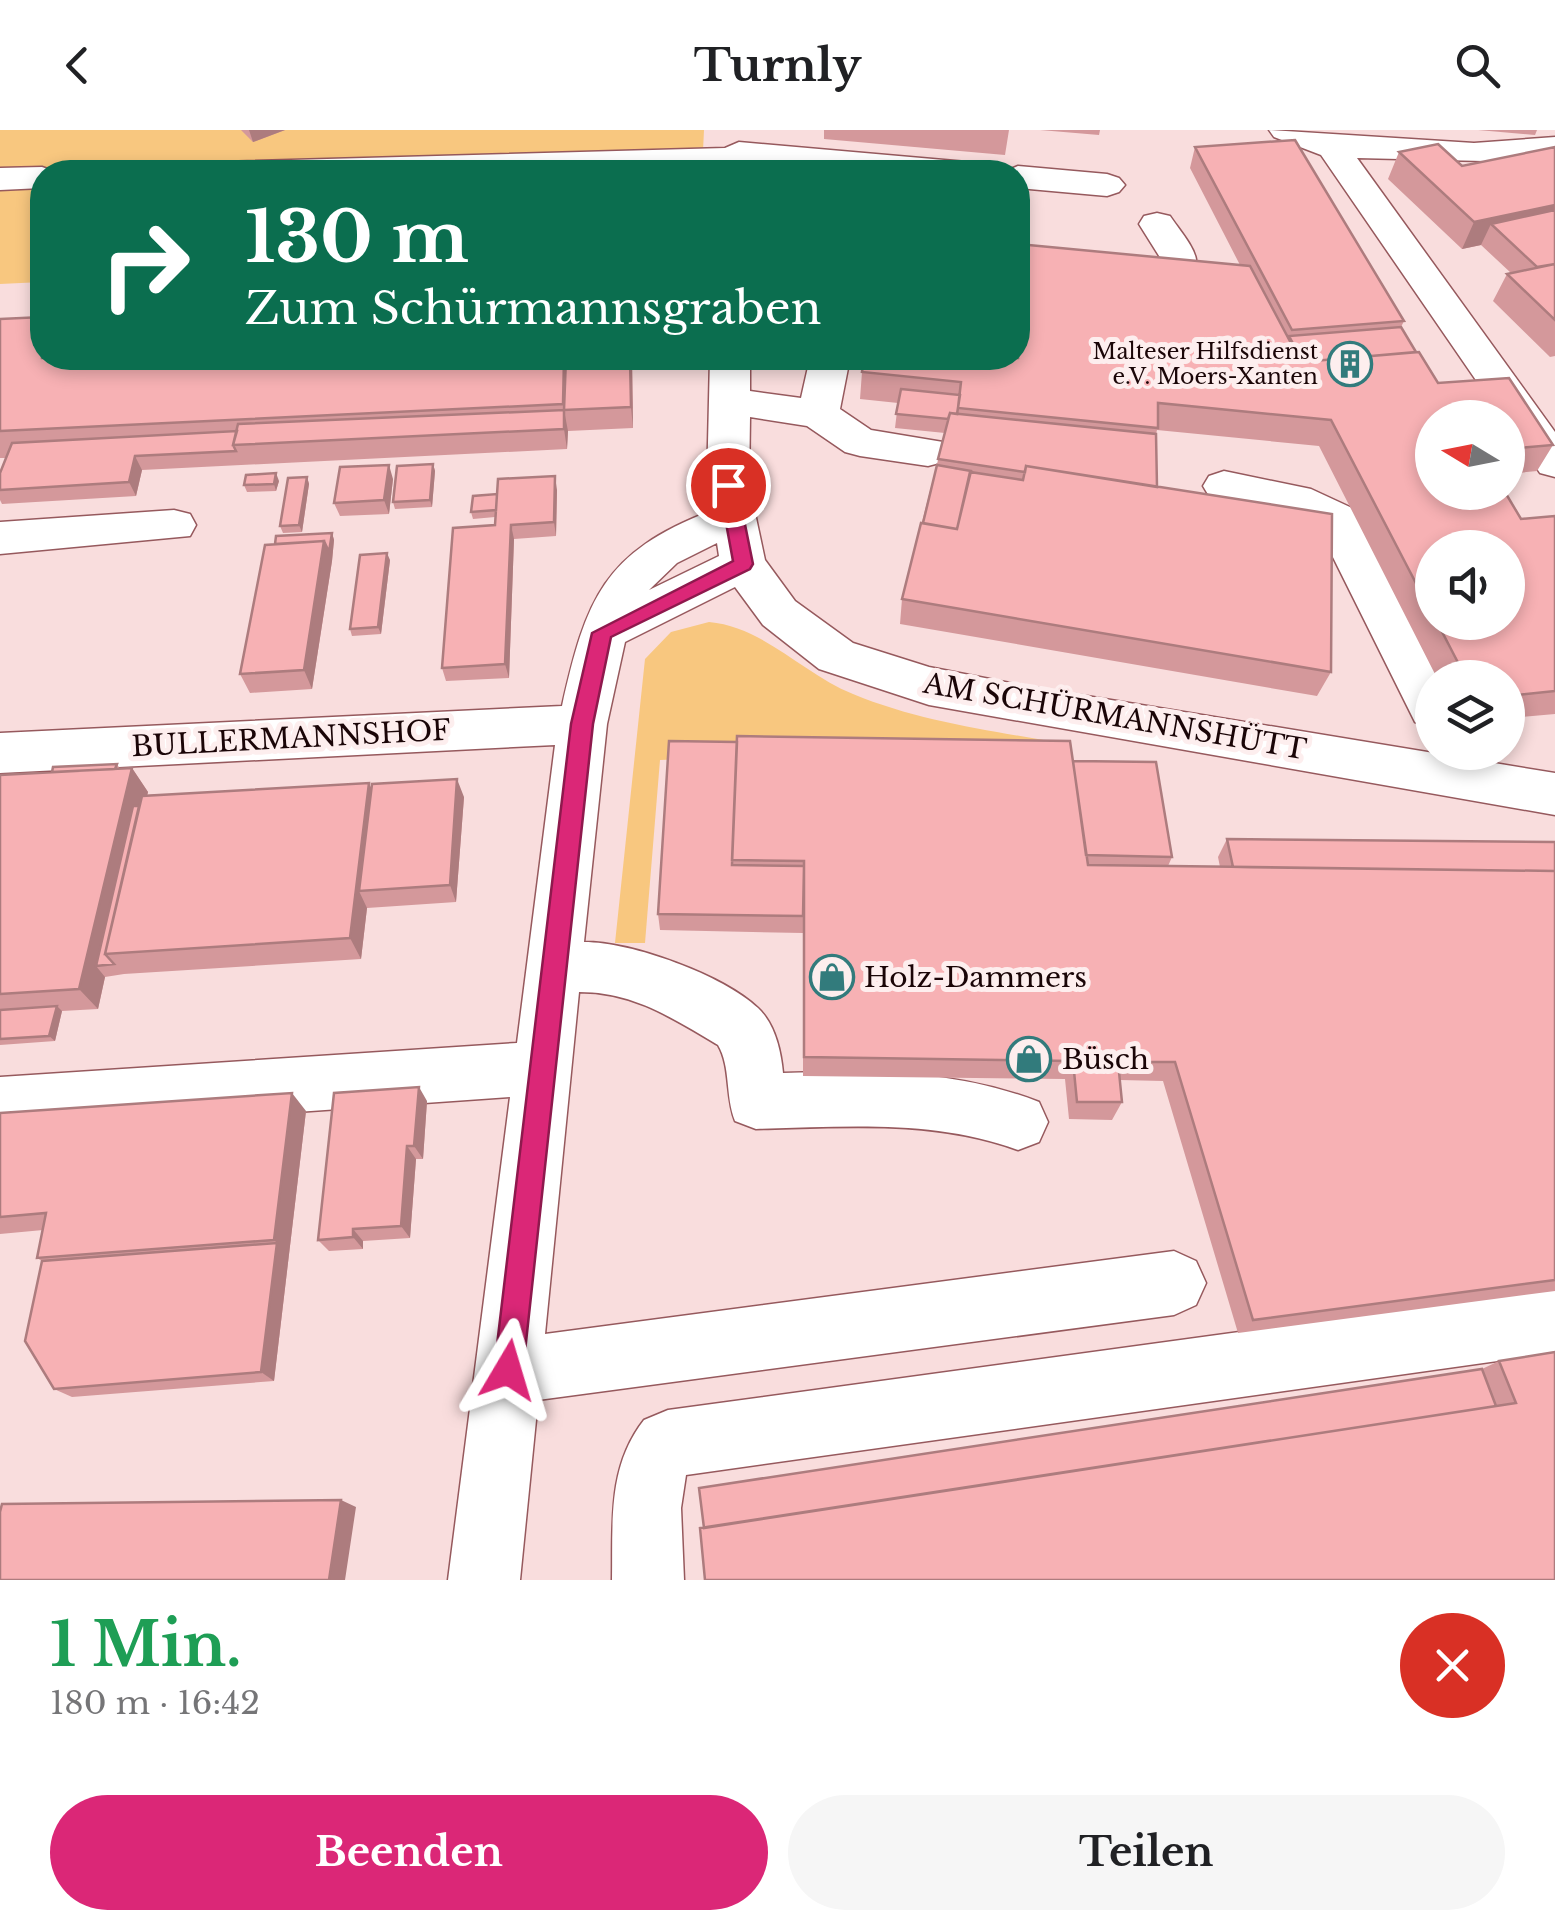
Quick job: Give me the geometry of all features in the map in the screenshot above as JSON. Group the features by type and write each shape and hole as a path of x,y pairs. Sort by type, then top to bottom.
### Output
{"street":[{"path":"1286,130 1319,139 1334,148 1555,463"},
{"path":"1334,148 1383,144 1528,154 1555,147"},
{"path":"549,160 739,153 823,160"},
{"path":"1030,178 1107,185"},
{"path":"0,180 30,179"},
{"path":"1030,258 1174,271 1180,257 1157,224"},
{"name":"AM SCHÜRMANNSHÜTT","path":"729,370 726,452 738,542 779,614 836,656 929,686 1415,759"},
{"path":"818,414 827,370"},
{"path":"1513,399 1555,390"},
{"path":"728,401 818,414 860,442 928,452"},
{"path":"1224,486 1287,496 1316,505 1336,519 1415,675"},
{"path":"0,538 174,526"},
{"path":"484,1580 582,724 602,633 738,542"},
{"name":"BULLERMANNSHOF","path":"0,753 582,724"},
{"name":"AM SCHÜRMANNSHÜTT","path":"1474,770 1555,794"},
{"path":"554,967 612,968 667,985 738,1027 752,1050 756,1101 931,1101 994,1111 1018,1122"},
{"path":"0,1105 543,1068"},
{"path":"508,1370 582,1364 746,1337 1174,1283"},
{"path":"648,1580 653,1458 668,1444 1555,1320"}],"shaded area":[{"path":"0,130 704,130 703,160 30,160 30,283 0,284"},
{"path":"709,622 748,633 835,685 878,704 958,725 1065,744 660,760 645,943 615,943 645,659 671,632"}],"building":[{"path":"1295,140 1404,321 1292,330 1195,147"},
{"path":"1438,144 1462,166 1555,147 1555,205 1474,222 1399,152"},
{"path":"1555,210 1555,264 1537,267 1491,224"},
{"path":"1030,245 1250,266 1301,362 1419,352 1438,383 1509,378 1523,400 1415,400 1415,510 1516,510 1521,519 1555,516 1555,691 1525,694 1525,660 1457,660 1446,640 1525,640 1525,530 1415,530 1415,581 1331,420 1158,403 1158,428 958,408 961,382 862,372 1030,370"},
{"path":"1555,264 1555,320 1507,274"},
{"path":"30,318 30,370 564,370 563,404 0,431 0,319"},
{"path":"1401,327 1416,352 1303,362 1289,336"},
{"path":"566,370 630,370 631,407 564,410"},
{"path":"901,389 960,395 957,414 950,413 948,419 896,414"},
{"path":"1525,402 1553,445 1525,447"},
{"path":"564,410 564,429 233,445 238,424"},
{"path":"950,413 1156,434 1157,487 1026,466 1025,472 938,459"},
{"path":"237,431 233,445 236,451 135,456 129,482 0,490 0,473 12,443"},
{"path":"433,464 430,500 393,502 397,466"},
{"path":"389,465 384,500 334,503 340,467"},
{"path":"937,465 971,471 957,529 923,523"},
{"path":"1026,466 1332,514 1331,672 902,599 921,523 957,529 970,472 1023,480"},
{"path":"276,473 274,484 244,485 246,475"},
{"path":"555,476 554,522 511,525 505,664 442,668 453,528 495,525 498,479"},
{"path":"307,477 299,525 280,526 288,478"},
{"path":"497,494 496,510 471,512 473,496"},
{"path":"332,533 329,552 324,541 275,544 276,536"},
{"path":"324,541 304,670 240,674 265,545"},
{"path":"387,553 378,627 350,629 360,555"},
{"path":"737,736 1070,741 1088,865 1555,871 1555,1280 1253,1320 1175,1062 1118,1062 1122,1102 1077,1102 1073,1061 804,1057 804,861 732,860"},
{"path":"669,741 737,742 732,865 804,866 803,916 658,914"},
{"path":"1073,761 1156,762 1172,857 1086,855"},
{"path":"117,764 115,769 52,772 53,767"},
{"path":"132,768 79,989 0,994 0,775"},
{"path":"457,779 450,885 359,891 372,784"},
{"path":"369,783 350,938 105,954 142,796"},
{"path":"133,806 139,806 105,954 114,964 96,966"},
{"path":"1227,839 1555,842 1555,871 1233,867"},
{"path":"57,1006 49,1036 0,1039 0,1010"},
{"path":"419,1087 414,1146 407,1146 401,1226 353,1229 353,1237 318,1240 334,1093"},
{"path":"292,1093 274,1240 37,1258 46,1213 0,1217 0,1113"},
{"path":"277,1243 261,1372 54,1389 25,1341 42,1261"},
{"path":"1555,1352 1555,1580 705,1580 700,1528 1516,1403 1499,1361"},
{"path":"1482,1369 1496,1406 704,1528 699,1488"},
{"path":"341,1500 329,1580 0,1580 2,1504"}],"place":[{"name":"Malteser Hilfsdienst e.V. Moers-Xanten","path":"1350,364"},
{"name":"Holz-Dammers","path":"832,977"},
{"name":"Büsch","path":"1029,1059"}],"route":[{"path":"508,1370 582,724 602,633 744,564 732,520 728,485"}]}
